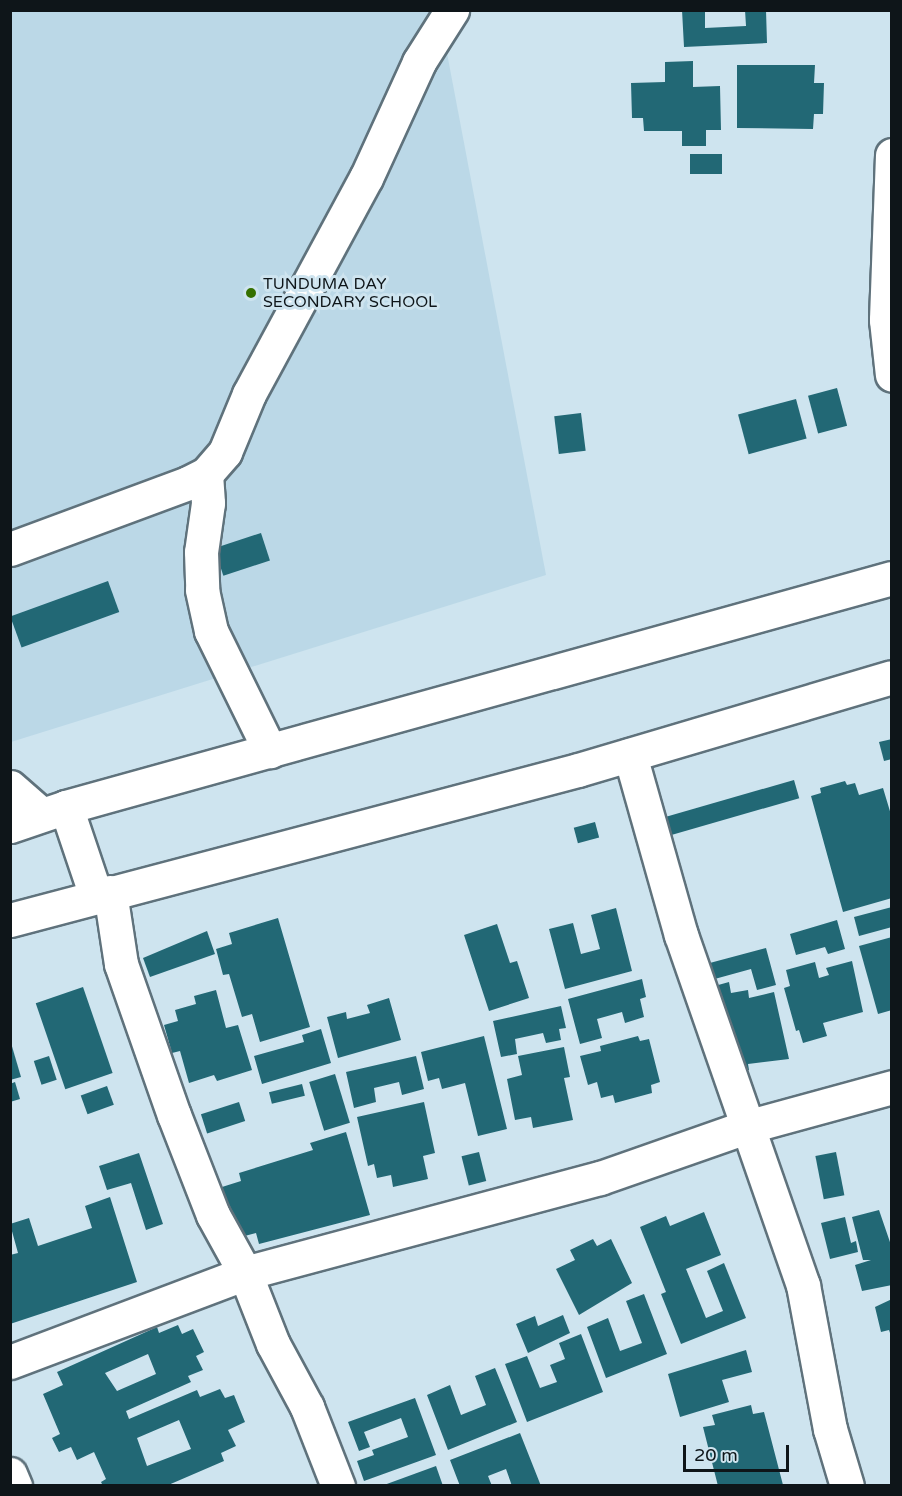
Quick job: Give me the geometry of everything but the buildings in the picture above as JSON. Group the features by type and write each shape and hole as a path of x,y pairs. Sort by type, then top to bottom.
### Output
{"main road":[{"path":"10,549 206,474 225,452 249,394 366,178 419,62 452,10"},
{"path":"891,155 886,320 891,375"},
{"path":"206,474 208,503 201,552 202,590 211,631 270,751"},
{"path":"10,826 54,811 891,578"},
{"path":"10,920 630,755 891,676"},
{"path":"630,755 655,852 746,1127 778,1207 802,1285 830,1430 847,1485"},
{"path":"10,787 54,811 103,894 121,964 174,1115 213,1215 245,1273 273,1344 307,1407 338,1485"},
{"path":"10,1362 245,1273 600,1179 746,1127 891,1087"},
{"path":"10,1474 15,1485"}],"shaded area":[{"name":"TUNDUMA DAY SECONDARY SCHOOL","path":"11,11 439,11 546,575 11,742"}],"place":[{"name":"TUNDUMA DAY SECONDARY SCHOOL","path":"251,293"}]}
